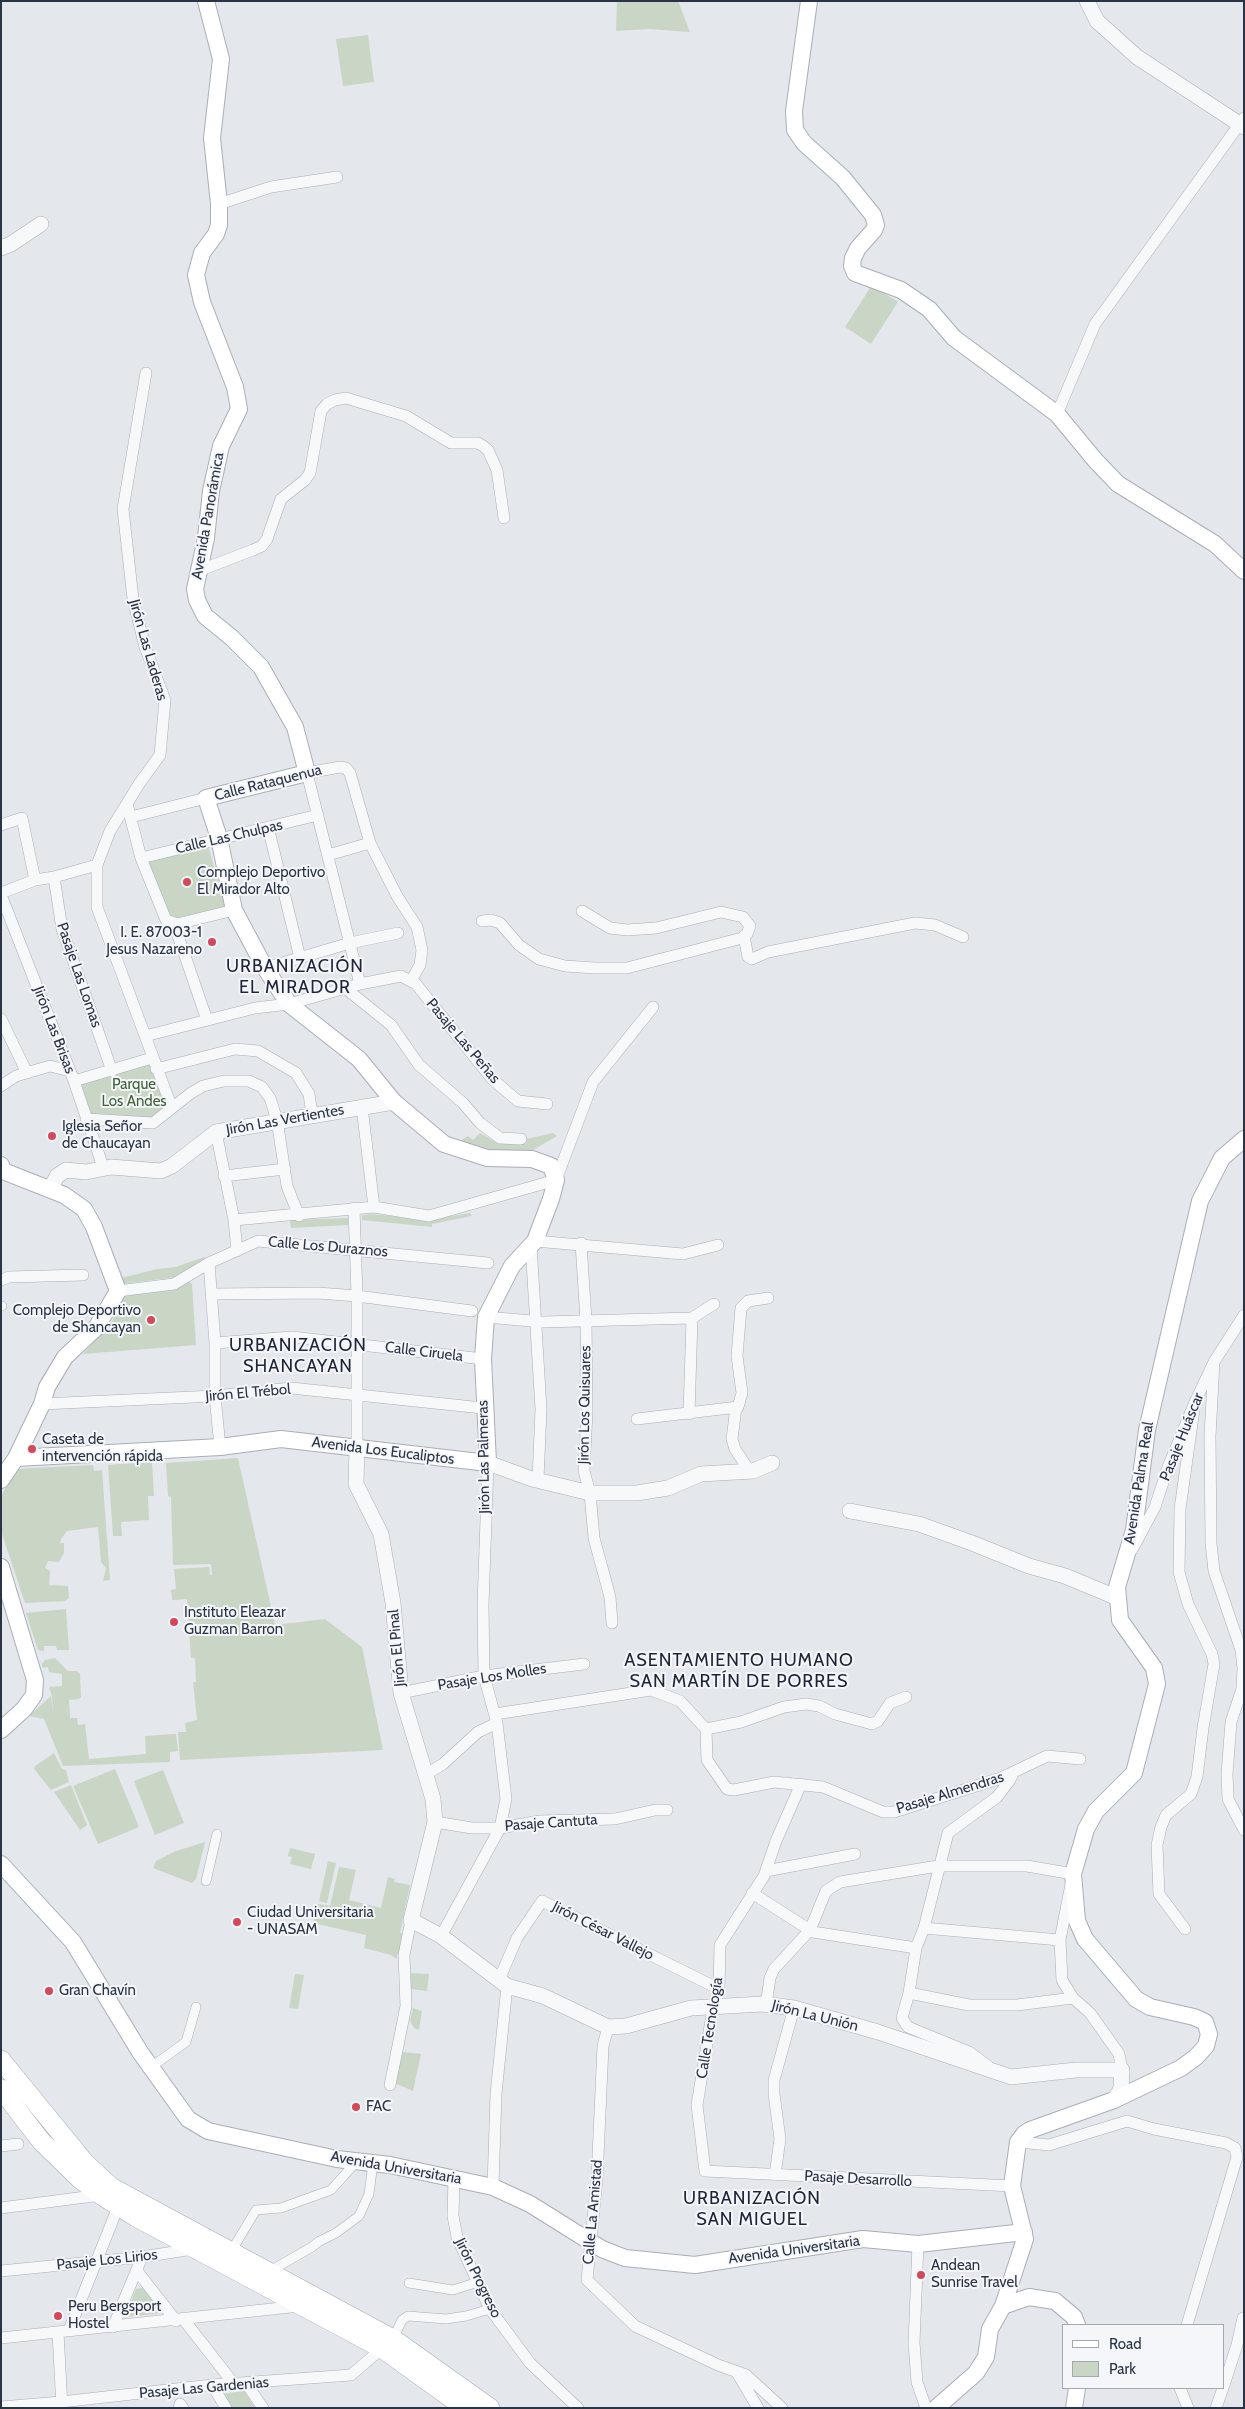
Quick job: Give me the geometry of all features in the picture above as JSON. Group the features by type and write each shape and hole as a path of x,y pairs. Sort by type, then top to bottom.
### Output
{"main road":[{"name":"Avenida Panorámica","path":"206,1 221,59 212,138 219,204 219,226 216,234 202,253 196,275 202,302 218,339 239,399 239,410 221,446 211,491 206,538 195,589 197,600 205,616 232,638 261,667 295,726 307,773"},
{"path":"809,1 794,111 795,130 804,143 843,178 873,215 876,226 858,248 853,258 852,266 855,274 901,290 930,309 954,338 1057,414 1094,460 1118,484 1215,544 1244,571"},
{"name":"Calle Rataquenua","path":"206,798 307,773"},
{"path":"206,798 219,838 234,910 265,968 289,1004 359,1059 394,1102 444,1144 487,1158 532,1158 551,1166 556,1180"},
{"name":"Avenida Palma Real","path":"1018,2142 1030,2130 1114,2100 1181,2068 1196,2057 1206,2046 1209,2034 1204,2022 1194,2017 1150,2007 1136,1999 1084,1940 1077,1921 1073,1874 1089,1823 1096,1811 1134,1773 1157,1684 1154,1668 1120,1620 1117,1587 1134,1530 1147,1430 1200,1201 1222,1158 1244,1139"},
{"path":"1,1165 3,1171 64,1195 84,1210 94,1227 118,1290 96,1328 65,1357 47,1387 42,1404 16,1458 1,1480"},
{"name":"Jirón Las Palmeras","path":"488,1463 483,1408 483,1359 479,1314 512,1266 533,1243 556,1180"},
{"name":"Avenida Los Eucaliptos","path":"16,1458 220,1447 280,1439 488,1463"},
{"path":"1,1567 35,1680 34,1695 24,1709 1,1730"},
{"name":"Avenida Universitaria","path":"1,1864 73,1942 151,2067 188,2119 208,2131 337,2159 454,2177 493,2188 530,2204 589,2241 625,2258 695,2265 863,2238 918,2244 1024,2232"},
{"path":"1,2060 113,2196"},
{"path":"1,2089 41,2141 80,2179 388,2344 490,2408"},
{"path":"936,2408 976,2373 986,2357 990,2328 1003,2306 1025,2239 1012,2186 1018,2142"},
{"path":"201,2243 232,2250 270,2271 309,2300"},
{"path":"1003,2306 1029,2297 1055,2301 1074,2317 1077,2324"},
{"path":"388,2344 465,2408"},
{"path":"1074,2408 1077,2389"}],"street":[{"path":"1057,414 1096,324 1242,123 1137,57 1097,20 1087,1"},
{"path":"219,204 271,187 337,177"},
{"path":"1,248 12,244 41,224"},
{"name":"Jirón Las Laderas","path":"146,373 123,509 132,599 145,647 166,700 160,755 110,832 97,865 97,907 172,1108"},
{"path":"198,571 262,546 267,539 281,499 305,480 310,472 321,411 335,400 346,398 406,416 451,443 472,442 483,446 488,450 496,470 504,518"},
{"name":"Calle Rataquenua","path":"307,773 330,768 346,768 350,773 370,843"},
{"path":"307,773 360,984"},
{"path":"131,817 206,798"},
{"path":"127,804 141,858 166,920 174,924 234,910"},
{"name":"Calle Las Chulpas","path":"141,858 318,815"},
{"path":"1,825 22,818 35,880"},
{"path":"268,827 300,958"},
{"path":"145,1036 255,1008 289,1004 360,984 401,976 411,981 420,965 422,950 417,927 396,896 370,843 328,856"},
{"path":"1,894 35,880 54,877 97,865"},
{"name":"Pasaje Las Lomas","path":"54,877 62,929 112,1070"},
{"name":"Jirón Las Brisas","path":"1,894 72,1076 103,1167"},
{"path":"482,921 491,920 500,923 519,945 532,955 552,963 578,968 627,968 744,936 749,930 749,922 743,917 729,912 721,912 656,928 635,930 610,928 582,911"},
{"path":"744,936 748,958 752,959 768,952 916,923 935,925 963,937"},
{"path":"174,924 207,1020"},
{"path":"265,968 350,943 398,933"},
{"name":"Pasaje Las Peñas","path":"411,981 416,984 444,1017 492,1079 518,1101 546,1104"},
{"path":"345,988 391,1025 419,1066 463,1103 480,1123 500,1138 521,1139"},
{"name":"Jirón Las Palmeras","path":"556,1180 593,1082 653,1007"},
{"path":"1,1019 26,1073"},
{"path":"1,1086 16,1076 50,1066 72,1076 235,1049 258,1051 296,1073 309,1094 312,1115"},
{"path":"86,1119 153,1123 203,1086 224,1081 249,1081 262,1087 270,1098 276,1120 287,1186 299,1216"},
{"name":"Jirón Las Vertientes","path":"50,1190 61,1172 66,1170 86,1172 103,1167 161,1171 172,1166 216,1132 276,1120 394,1102"},
{"path":"362,1107 374,1207"},
{"path":"216,1132 234,1220 237,1250"},
{"path":"224,1176 285,1169"},
{"path":"234,1220 299,1216 374,1207 429,1216 556,1180"},
{"name":"Jirón El Pinal","path":"354,1208 358,1344 356,1484 381,1534 393,1603 401,1692 433,1799 435,1822 404,1955 406,2006 390,2085"},
{"name":"Calle Los Duraznos","path":"118,1290 174,1284 209,1262 258,1241 488,1263"},
{"path":"538,1480 541,1409 535,1322 533,1243 581,1244 682,1254 718,1245"},
{"name":"Jirón Los Quisuares","path":"581,1244 586,1320 587,1412 584,1472 590,1493 594,1538 610,1597 612,1623"},
{"path":"209,1262 215,1343 215,1396 220,1447"},
{"path":"1,1280 9,1278 83,1276"},
{"path":"212,1294 318,1293 357,1296 535,1322 692,1318 714,1304"},
{"path":"636,1419 736,1407 741,1402 742,1394 737,1356 741,1308 748,1300 768,1298"},
{"name":"Pasaje Huáscar","path":"1124,1561 1138,1542 1155,1507 1168,1467 1214,1362 1244,1315"},
{"path":"689,1414 692,1318"},
{"name":"Calle Ciruela","path":"215,1343 292,1337 483,1359"},
{"path":"1214,1362 1210,1436 1214,1570 1241,1650 1243,1668 1242,1689 1231,1722 1227,1774 1228,1800 1244,1830"},
{"name":"Jirón El Trébol","path":"42,1404 215,1396 291,1388 483,1408"},
{"path":"1185,1929 1159,1894 1157,1845 1166,1815 1191,1794 1197,1777 1214,1664 1212,1654 1188,1604 1180,1572 1180,1508 1195,1402"},
{"path":"736,1407 732,1439 735,1449 750,1472"},
{"name":"Jirón Las Palmeras","path":"442,1936 500,1828 506,1799 496,1718 484,1676 483,1605 488,1463"},
{"name":"Avenida Los Eucaliptos","path":"488,1463 538,1480 590,1493 637,1493 668,1488 701,1474 750,1472 764,1468 772,1463"},
{"path":"850,1511 918,1524 1029,1566 1065,1576 1118,1598"},
{"name":"Pasaje Los Molles","path":"401,1692 484,1676 584,1664"},
{"path":"425,1775 443,1764 496,1718 651,1690 680,1701 706,1729 741,1722 784,1707 806,1704 828,1708 835,1714 872,1724 878,1721 890,1703 906,1697"},
{"name":"Pasaje Almendras","path":"706,1729 707,1760 727,1788 734,1790 774,1782 823,1787 883,1812 894,1812 1013,1773 1047,1756 1080,1759"},
{"path":"995,2071 969,2052 908,2027 902,2018 909,1993 916,1948 924,1928 938,1866 948,1833 997,1797 1013,1773"},
{"name":"Calle Tecnología","path":"705,2171 697,2105 713,2008 719,1989 720,1945 766,1871 776,1841 801,1784"},
{"name":"Pasaje Cantuta","path":"435,1822 472,1828 500,1828 540,1821 615,1819 655,1810 667,1810"},
{"path":"206,1880 217,1834"},
{"path":"766,1871 855,1854"},
{"path":"766,2005 770,1978 810,1930 826,1891 832,1885 840,1882 938,1866 1027,1866 1073,1874 1060,1940 1062,1980 1073,1998 1090,2013 1119,2054 1122,2070 1121,2089 1114,2100"},
{"path":"752,1893 810,1930 828,1936 916,1948"},
{"name":"Jirón César Vallejo","path":"493,2188 496,2094 503,1983 517,1938 542,1901 719,1989"},
{"path":"411,1920 442,1936 503,1983 542,1996 608,2027"},
{"path":"924,1928 1060,1940"},
{"path":"909,1993 969,2005 1017,2005 1073,1998"},
{"name":"Jirón La Unión","path":"608,2027 626,2026 691,2008 766,2005 794,2008 878,2032 1011,2077 1076,2070 1122,2070"},
{"path":"151,2067 186,2042 196,2008"},
{"path":"775,2175 780,2139 774,2080 794,2008"},
{"name":"Calle La Amistad","path":"608,2027 603,2046 596,2179 587,2280 635,2326 746,2375 782,2408"},
{"path":"1018,2142 1049,2146 1127,2121 1154,2130 1226,2143 1235,2148 1237,2157 1187,2324"},
{"path":"1,2146 18,2144"},
{"path":"232,2250 256,2210 281,2208 331,2190 365,2162"},
{"path":"270,2271 318,2242 336,2234 359,2216 369,2194 365,2162"},
{"name":"Pasaje Desarrollo","path":"705,2171 1012,2186"},
{"name":"Jirón Progreso","path":"454,2177 453,2216 457,2237 490,2309 530,2363 578,2408"},
{"path":"1,2208 113,2196 95,2262 63,2331 62,2405"},
{"name":"Pasaje Los Lirios","path":"1,2271 142,2257 201,2243"},
{"path":"918,2244 914,2343 917,2382 926,2408"},
{"path":"112,2326 142,2257"},
{"path":"137,2271 234,2384"},
{"path":"409,2283 452,2290 478,2282"},
{"path":"1,2338 180,2320 309,2300"},
{"path":"388,2344 402,2320 408,2316 446,2319 466,2316 490,2309"},
{"path":"1225,2381 1237,2345 1243,2318"},
{"name":"Pasaje Las Gardenias","path":"1,2407 62,2405 212,2385 351,2375 388,2344"},
{"path":"736,2371 758,2408"},
{"path":"246,2383 263,2408"},
{"path":"212,2385 226,2408"},
{"path":"1180,2389 1188,2408"},
{"path":"1216,2408 1222,2389"},
{"path":"179,2408 180,2404 183,2408"}],"green space":[{"path":"617,1 678,1 690,32 650,29 616,31"},
{"path":"368,35 374,82 343,86 336,39"},
{"path":"872,285 898,302 871,344 845,327"},
{"path":"208,845 225,907 172,919 146,862"},
{"name":"Parque Los Andes","path":"149,1063 168,1107 154,1118 90,1116 78,1082"},
{"path":"480,1133 497,1143 521,1145 527,1143 526,1139 553,1133 557,1136 533,1150 483,1150 458,1142 468,1136 473,1140"},
{"path":"470,1213 472,1216 432,1224 432,1227 362,1220 362,1215 372,1214 427,1220"},
{"path":"348,1218 348,1225 291,1228 290,1220"},
{"path":"204,1257 208,1259 177,1277 122,1284 121,1278 157,1269 176,1267"},
{"path":"188,1281 192,1284 196,1345 83,1354 112,1322 123,1294 175,1290"},
{"path":"238,1458 275,1625 325,1619 362,1647 383,1750 180,1760 178,1732 186,1732 185,1723 197,1720 193,1682 196,1682 195,1658 191,1658 187,1599 172,1600 171,1590 176,1589 174,1569 209,1567 210,1575 212,1575 211,1564 173,1565 171,1497 168,1496 166,1463"},
{"path":"152,1462 154,1496 148,1496 149,1520 121,1522 122,1536 113,1536 108,1465"},
{"path":"93,1465 94,1471 102,1470 110,1580 103,1581 106,1568 101,1562 98,1527 67,1531 61,1539 60,1543 64,1543 64,1553 59,1562 48,1561 45,1568 50,1571 49,1585 68,1586 69,1598 65,1601 25,1603 1,1531 1,1498 7,1483 15,1469"},
{"path":"66,1609 69,1650 57,1650 56,1646 44,1646 44,1651 38,1650 26,1613"},
{"path":"55,1658 68,1671 77,1671 80,1674 81,1697 69,1700 70,1718 77,1718 78,1725 85,1724 89,1759 146,1754 145,1736 176,1734 178,1751 170,1752 170,1762 63,1766 44,1719 29,1716 51,1696 53,1713 52,1696 49,1687 62,1686 62,1674 49,1672 48,1667 43,1668 42,1664 45,1660"},
{"path":"54,1753 62,1769 66,1770 69,1782 51,1790 34,1769 35,1766"},
{"path":"115,1769 139,1827 98,1844 73,1786"},
{"path":"163,1770 184,1823 155,1835 134,1781"},
{"path":"71,1785 87,1825 80,1830 54,1792"},
{"path":"205,1842 196,1879 192,1883 153,1868 156,1861 176,1851"},
{"path":"290,1848 315,1854 311,1869 290,1864 292,1857 288,1856"},
{"path":"328,1861 336,1863 327,1903 319,1901"},
{"path":"339,1867 356,1870 349,1900 381,1908 388,1877 395,1879 394,1882 410,1885 400,1933 404,1934 400,1955 397,1954 397,1959 391,1955 364,1948 366,1935 313,1923 318,1904 330,1906"},
{"path":"411,1973 429,1974 427,1991 411,1989"},
{"path":"295,1974 304,1975 298,2009 289,2008"},
{"path":"413,2008 422,2011 419,2030 414,2028 410,2021"},
{"path":"403,2052 421,2054 413,2091 395,2083"},
{"path":"146,2287 163,2313 125,2317 136,2289"},
{"path":"244,2391 255,2408 233,2408 223,2394"}],"place":[{"name":"Complejo Deportivo El Mirador Alto","path":"187,882"},
{"name":"I. E. 87003-1 Jesus Nazareno","path":"212,942"},
{"name":"Iglesia Señor de Chaucayan","path":"52,1136"},
{"name":"Complejo Deportivo de Shancayan","path":"151,1320"},
{"name":"Caseta de intervención rápida","path":"32,1449"},
{"name":"Instituto Eleazar Guzman Barron","path":"174,1622"},
{"name":"Ciudad Universitaria - UNASAM","path":"237,1922"},
{"name":"Gran Chavín","path":"49,1991"},
{"name":"FAC","path":"356,2107"},
{"name":"Andean Sunrise Travel","path":"921,2275"},
{"name":"Peru Bergsport Hostel","path":"58,2316"}],"district":[{"name":"URBANIZACIÓN EL MIRADOR","path":"295,978"},
{"name":"URBANIZACIÓN SHANCAYAN","path":"298,1356"},
{"name":"ASENTAMIENTO HUMANO SAN MARTÍN DE PORRES","path":"739,1671"},
{"name":"URBANIZACIÓN SAN MIGUEL","path":"752,2209"}]}
